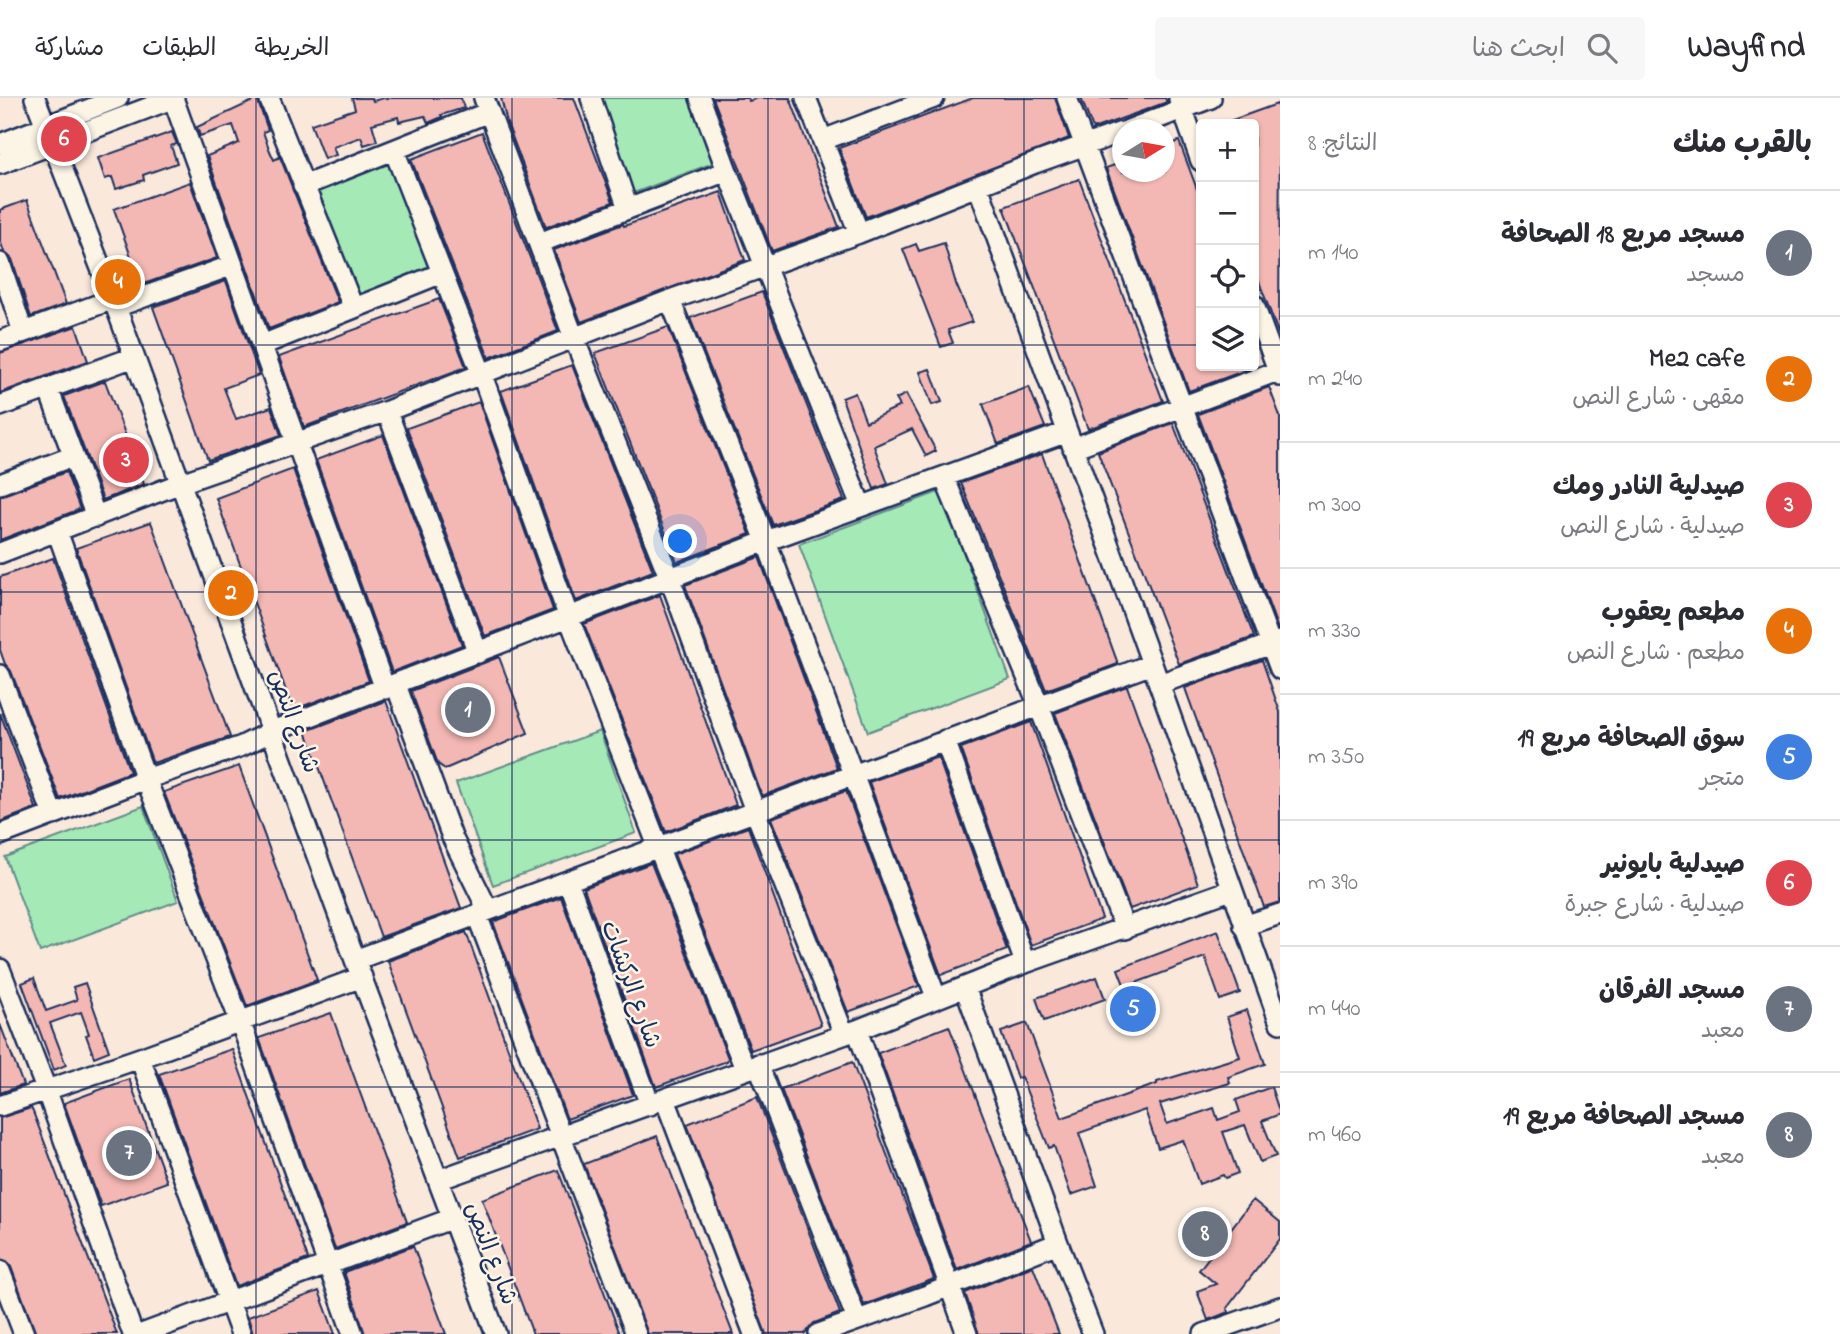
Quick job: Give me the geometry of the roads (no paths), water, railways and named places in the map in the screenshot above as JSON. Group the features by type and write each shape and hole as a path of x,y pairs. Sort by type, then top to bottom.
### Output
{"street":[{"name":"شارع النص","path":"35,98 134,356 358,969 496,1334"},
{"path":"0,164 118,98"},
{"path":"0,144 49,135 174,98 298,442 390,687 482,912 636,1334"},
{"path":"269,98 353,307"},
{"path":"591,98 628,209"},
{"path":"700,98 861,506"},
{"path":"806,98 859,233"},
{"path":"823,140 906,103 934,98"},
{"path":"1068,98 1181,407 1275,643 1280,669"},
{"path":"1149,119 1180,103 1211,98"},
{"path":"1180,103 1196,147"},
{"path":"303,186 394,150 487,105 574,338 670,579 755,811 850,1032 967,1334"},
{"path":"0,553 181,483 387,411 670,300 859,233 1112,136"},
{"path":"394,150 482,374 569,618 660,846 857,1320"},
{"path":"539,243 727,171"},
{"path":"978,186 1153,664 1280,1023"},
{"path":"0,341 233,265"},
{"path":"0,266 23,332"},
{"path":"262,345 442,273"},
{"path":"670,300 766,541 936,997"},
{"path":"0,835 146,779 242,746 272,731 861,506 944,477 1181,407 1279,372 1255,308"},
{"path":"0,406 134,356"},
{"path":"48,388 96,517"},
{"path":"387,411 478,653"},
{"path":"0,484 73,456"},
{"path":"944,477 1039,706 1125,929"},
{"path":"57,531 146,779 240,1021 353,1334"},
{"path":"1159,684 1275,643"},
{"path":"0,1106 240,1021 482,912 1153,664"},
{"path":"0,675 53,815"},
{"path":"945,740 1025,963"},
{"name":"شارع الركشات","path":"568,881 754,1334"},
{"path":"438,1180 850,1032 1025,963 1231,890"},
{"path":"1244,926 1280,914"},
{"path":"0,969 46,1089 133,1334"},
{"path":"965,987 1093,1334"},
{"path":"140,1058 241,1334"},
{"path":"142,1334 453,1218"},
{"path":"819,1334 1058,1243"},
{"path":"0,1271 24,1334"},
{"path":"1204,1334 1280,1307"}],"place":[{"name":"صيدلية بايونير","path":"64,139"},
{"name":"مطعم يعقوب","path":"118,282"},
{"name":"صيدلية النادر ومك","path":"126,460"},
{"name":"Me2 cafe","path":"231,593"},
{"name":"مسجد مربع 18 الصحافة","path":"468,710"},
{"name":"سوق الصحافة مربع 19","path":"1133,1009"},
{"name":"مسجد الفرقان","path":"129,1153"},
{"name":"مسجد الصحافة مربع 19","path":"1205,1234"}]}
